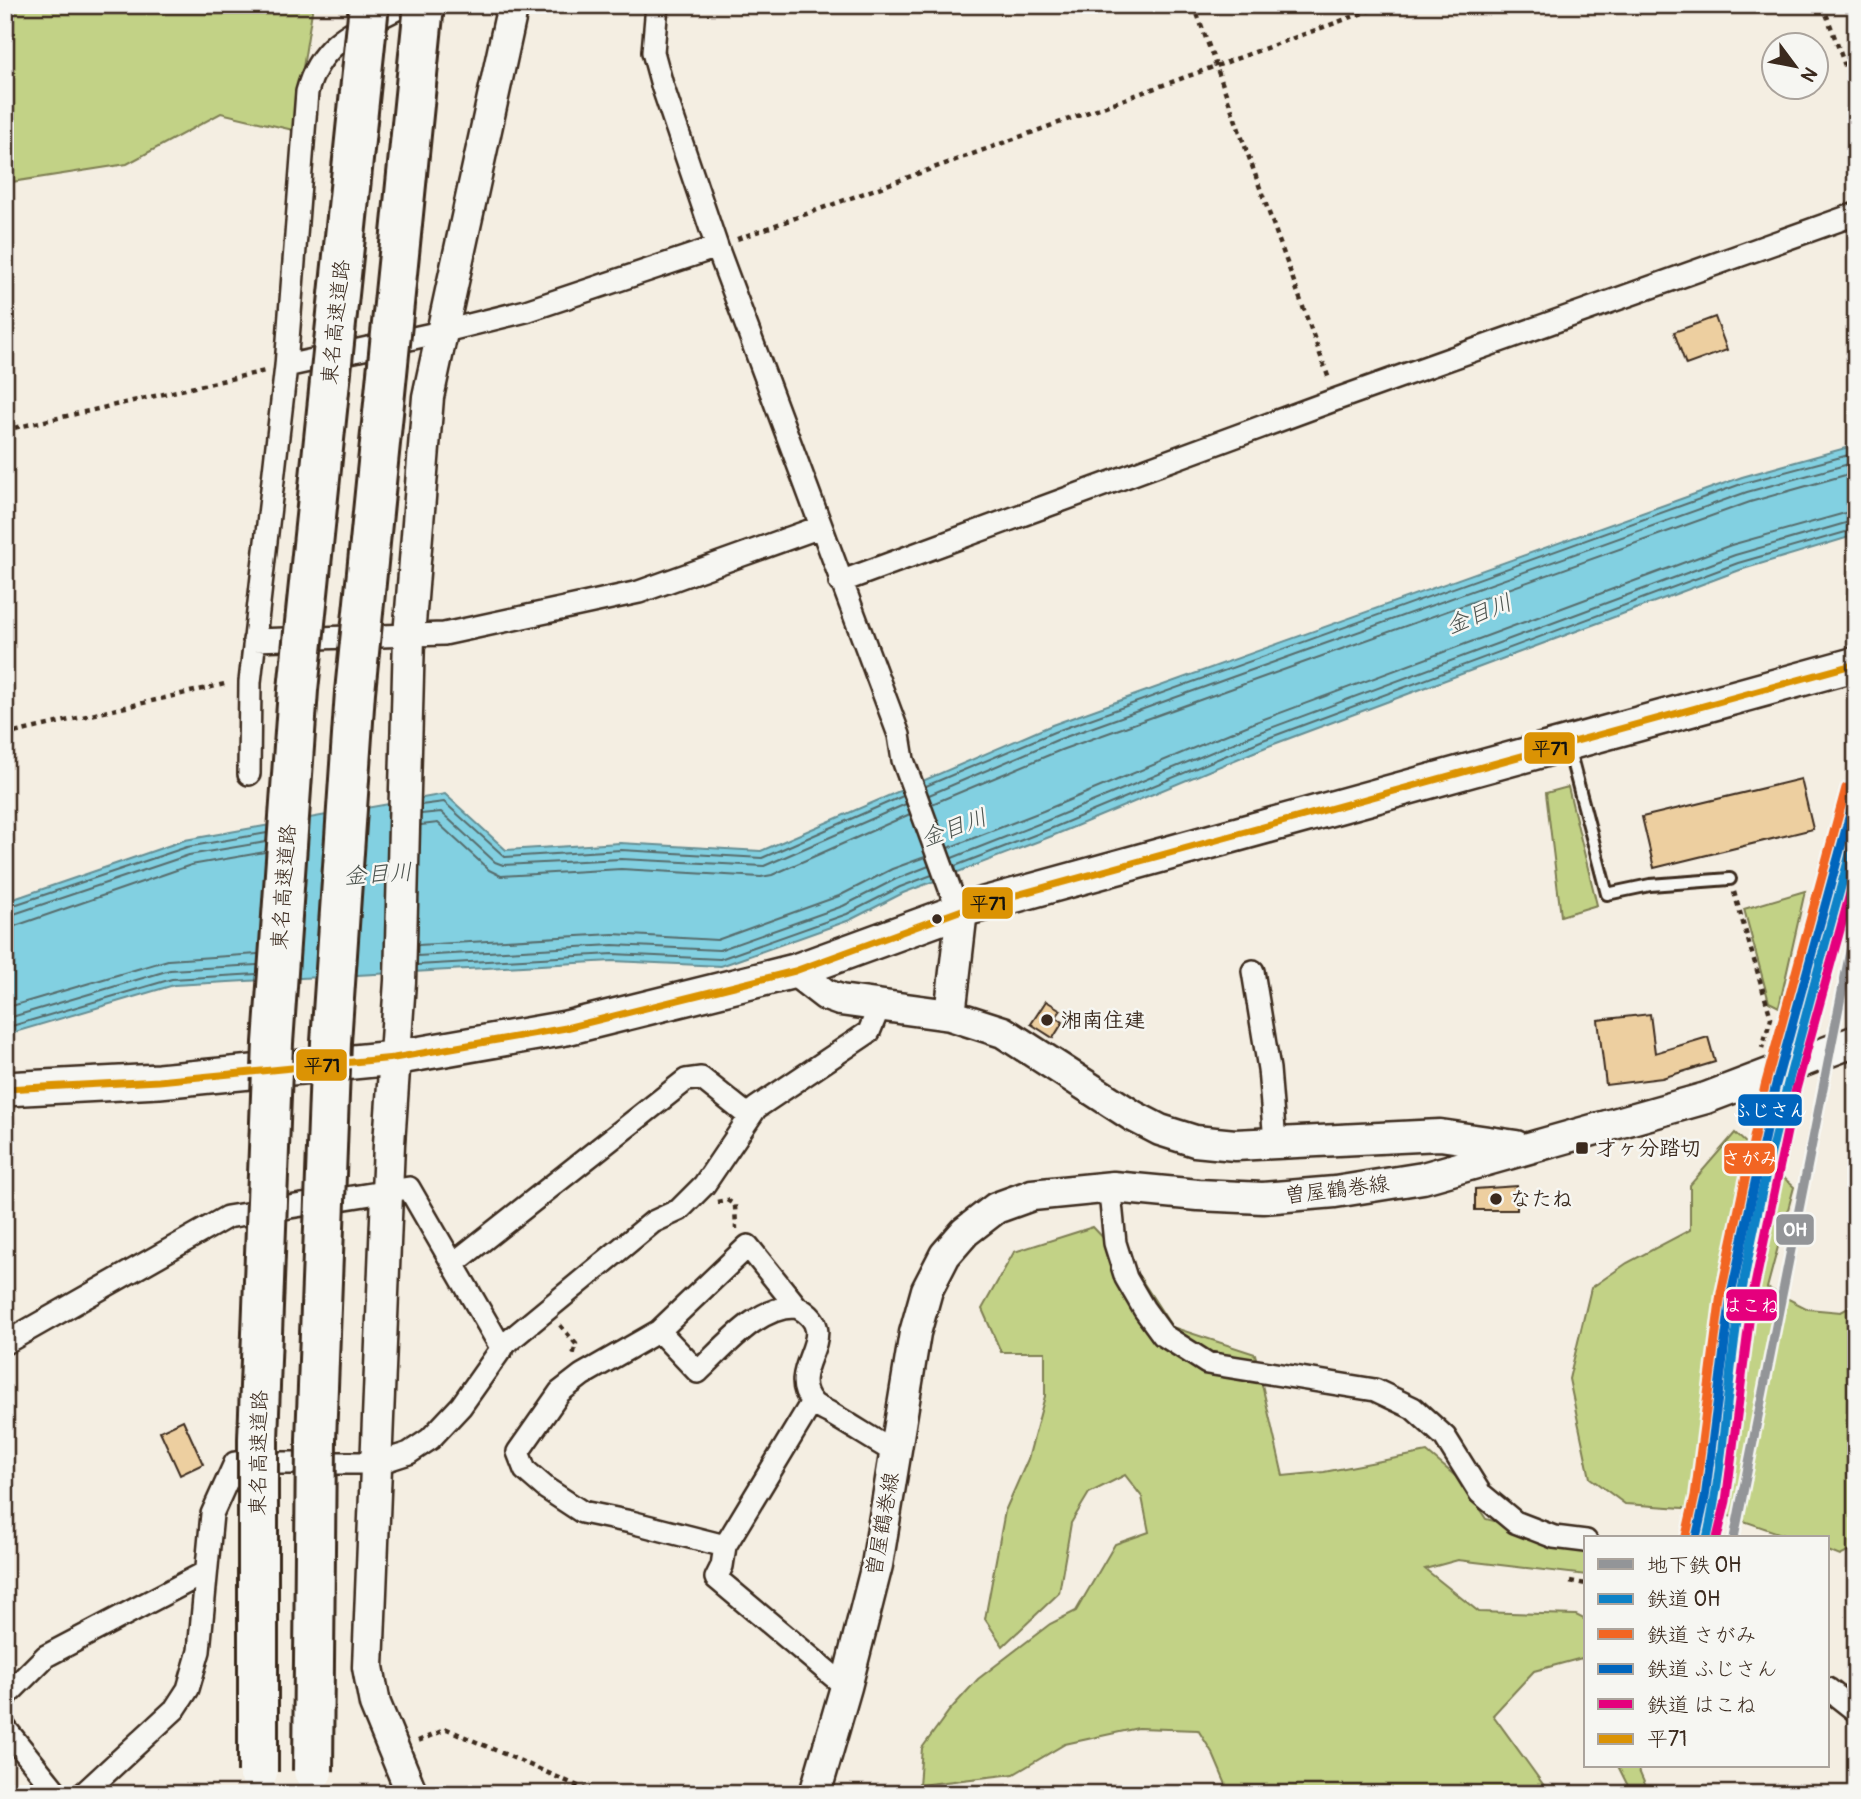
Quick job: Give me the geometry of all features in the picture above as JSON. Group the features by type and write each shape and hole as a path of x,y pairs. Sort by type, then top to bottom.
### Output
{"highway":[{"name":"東名高速道路","path":"258,1772 258,1438 273,1043 298,690 369,5"},
{"path":"313,1771 316,1440 331,1042 355,692 424,5"}],"main road":[{"path":"5,1089 159,1081 394,1058 566,1028 795,971 877,941 958,905 1856,664"}],"street":[{"path":"249,774 250,682 286,366 307,92 312,74 332,44 404,5"},
{"path":"412,1794 375,1704 368,1667 387,1190 400,981 409,636 428,397 513,5"},
{"path":"657,5 653,52 717,247 899,735 903,760 958,905 950,1015"},
{"path":"840,582 1856,214"},
{"path":"286,366 526,311 717,247"},
{"path":"254,640 444,635 639,592 820,527"},
{"path":"795,971 833,997 950,1015 1003,1032 1133,1116 1160,1130 1195,1142 1235,1145 1440,1135 1527,1147"},
{"path":"1253,971 1269,1069 1275,1142"},
{"path":"83,1794 175,1709 188,1689 199,1651 212,1514 235,1463 378,1463 409,1453 430,1439 461,1406 502,1349 547,1308 653,1222 679,1210 704,1185 756,1108 869,1032 880,1005"},
{"name":"曽屋鶴巻線","path":"815,1794 877,1564 915,1333 926,1290 945,1255 965,1232 996,1208 1032,1195 1112,1187 1263,1198 1335,1192 1423,1178 1706,1098 1856,1041"},
{"path":"453,1265 686,1080 701,1079 750,1117"},
{"path":"1112,1187 1115,1243 1126,1278 1163,1335 1207,1363 1375,1390 1413,1408 1446,1437 1480,1493 1515,1522 1554,1537 1584,1541"},
{"path":"5,1343 227,1217 409,1188 502,1349"},
{"path":"725,1546 582,1512 547,1489 526,1470 517,1452 560,1392 582,1375 659,1331 748,1246 797,1307 808,1313 816,1324 818,1335 806,1366 803,1384 812,1402 896,1452"},
{"path":"659,1331 698,1372 750,1325 782,1306 797,1307"},
{"path":"812,1402 725,1546 722,1566 716,1578 846,1687"},
{"path":"5,1697 46,1656 206,1572"},
{"path":"1829,1690 1856,1711"},
{"path":"5,1728 58,1794"}],"lane":[{"path":"1567,743 1607,894 1650,884 1730,879"}],"path":[{"path":"1194,5 1337,400"},
{"path":"717,247 1385,5"},
{"path":"1823,5 1856,96"},
{"path":"5,430 286,366"},
{"path":"5,735 230,683 250,682"},
{"path":"1730,879 1771,1018 1761,1051"},
{"path":"691,1199 703,1205 727,1200 735,1205 736,1231 744,1237"},
{"path":"547,1308 576,1344 560,1392"},
{"path":"1570,1581 1584,1584"},
{"path":"395,1751 447,1729 596,1794"}],"green space":[{"path":"5,5 313,5 293,130 221,113 127,164 5,183"},
{"path":"1568,787 1597,905 1561,916 1546,793"},
{"path":"1805,891 1779,1007 1769,1002 1744,909"},
{"path":"1735,1133 1794,1187 1767,1288 1808,1309 1841,1312 1856,1304 1856,1548 1840,1556 1829,1551 1829,1536 1787,1536 1712,1510 1625,1504 1590,1478 1569,1379 1591,1288 1627,1263 1690,1230 1690,1185"},
{"path":"1093,1227 1139,1276 1172,1327 1255,1354 1283,1476 1324,1472 1427,1452 1460,1480 1486,1519 1584,1544 1584,1575 1458,1560 1425,1569 1479,1612 1576,1615 1584,1619 1584,1668 1582,1658 1534,1671 1493,1715 1550,1794 1230,1794 1213,1754 1198,1730 1138,1728 1065,1744 1014,1774 919,1785 922,1748 949,1711 978,1679 1050,1624 1076,1611 1115,1544 1149,1532 1142,1497 1125,1475 1089,1493 1071,1523 1059,1593 1003,1646 985,1619 1005,1511 1028,1459 1045,1396 1045,1352 1001,1352 982,1309 1014,1252"},
{"path":"1619,1768 1638,1768 1649,1794 1632,1794"}],"water":[{"name":"金目川","path":"1856,445 1856,535 1740,570 1266,747 1052,836 903,893 850,920 721,966 613,961 174,985 5,1035 5,902 185,840 445,794 506,850 620,843 761,851 1052,725 1742,477"}],"building":[{"path":"1715,317 1727,350 1686,365 1674,332"},
{"path":"1801,779 1813,829 1654,868 1642,817"},
{"name":"湘南住建","path":"1046,1001 1061,1010 1056,1017 1063,1022 1053,1038 1031,1024"},
{"path":"1650,1014 1655,1053 1708,1037 1715,1062 1662,1078 1606,1085 1598,1020"},
{"name":"なたね","path":"1517,1186 1517,1210 1475,1210 1475,1189"},
{"path":"183,1420 203,1464 180,1475 160,1431"}],"metro line":[{"name":"OH","path":"1734,1536 1856,921"}],"rail line":[{"name":"さがみ","path":"1686,1536 1695,1496 1721,1293 1765,1086 1846,788"},
{"name":"ふじさん","path":"1696,1536 1705,1498 1731,1295 1775,1088 1856,792"},
{"name":"OH","path":"1707,1536 1718,1478 1736,1326 1752,1237 1793,1063 1856,832"},
{"name":"はこね","path":"1717,1536 1726,1501 1752,1299 1795,1093 1856,872"}],"transit line":[{"name":"平71","path":"5,1089 159,1081 394,1058 566,1028 795,971 962,910 1856,664"}],"place":[{"name":"湘南住建","path":"1047,1020"},
{"name":"才ヶ分踏切","path":"1582,1148"},
{"name":"なたね","path":"1496,1199"}]}
